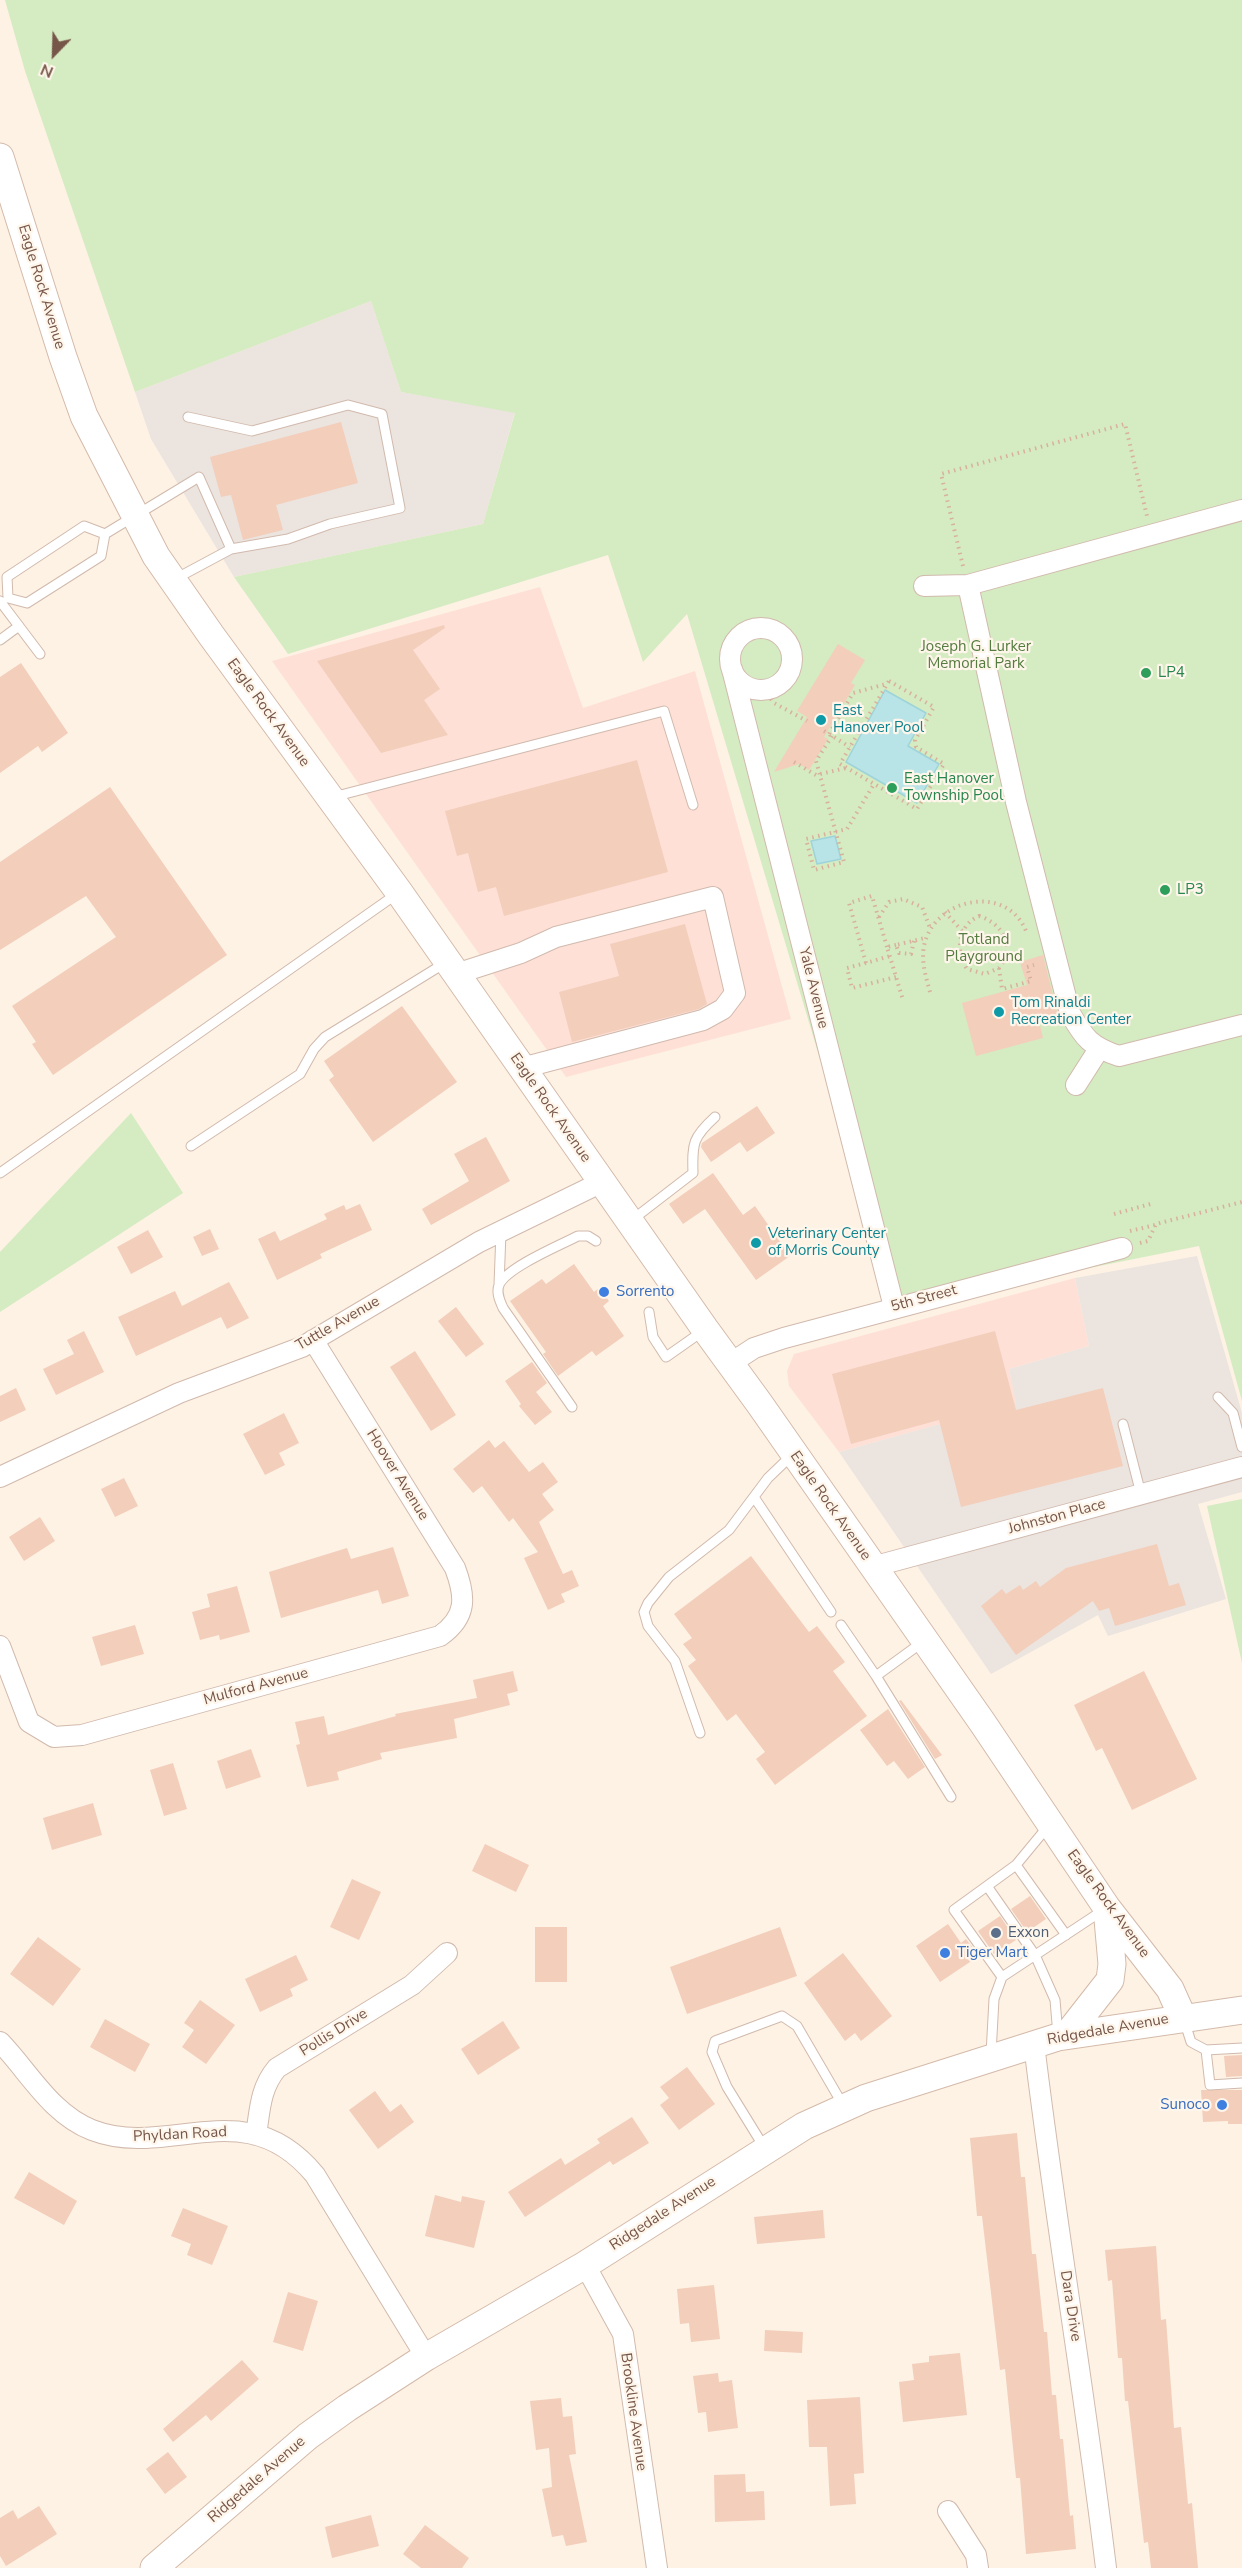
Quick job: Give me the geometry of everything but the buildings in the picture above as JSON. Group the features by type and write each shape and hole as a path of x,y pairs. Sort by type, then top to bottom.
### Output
{"main road":[{"name":"Eagle Rock Avenue","path":"0,157 84,416 134,515 173,580 399,892 794,1453 1051,1823 1107,1908 1170,1989 1183,2018"},
{"path":"1053,2039 1110,1980 1112,1964 1107,1908"},
{"name":"Ridgedale Avenue","path":"163,2565 308,2436 346,2408 426,2358 585,2265 766,2150 844,2107 1053,2039 1242,2010"}],"street":[{"path":"924,586 968,585 1242,510"},
{"path":"968,585 1016,802 1070,1013 1082,1034 1099,1050 1119,1056 1242,1025"},
{"name":"Yale Avenue","path":"764,689 783,680 789,672 791,652 780,635 762,628 743,634 731,649 732,669 894,1307"},
{"path":"732,669 745,685 764,689"},
{"path":"451,968 521,953 555,937 713,897 735,993 723,1009 702,1020 522,1068"},
{"path":"1076,1085 1099,1050"},
{"name":"Tuttle Avenue","path":"0,1478 179,1393 313,1340 422,1274 602,1182"},
{"name":"5th Street","path":"731,1364 754,1348 1125,1240"},
{"name":"Hoover Avenue","path":"313,1340 455,1568 462,1586 460,1615"},
{"name":"Johnston Place","path":"873,1567 1242,1467"},
{"name":"Mulford Avenue","path":"0,1646 22,1709 29,1722 43,1733 54,1737 82,1735 440,1636 452,1628 460,1615"},
{"name":"Pollis Drive","path":"256,2135 262,2093 268,2079 277,2068 412,1985 447,1953"},
{"name":"Dara Drive","path":"1053,2039 1089,2423 1106,2568"},
{"name":"Phyldan Road","path":"0,2042 55,2106 91,2130 134,2138 212,2130 256,2135 283,2146 306,2164 315,2175 426,2358"},
{"name":"Brookline Avenue","path":"585,2265 623,2334 657,2568"},
{"path":"948,2511 976,2555 978,2568"}],"lane":[{"path":"173,580 231,549 288,539 330,524 400,508 382,414 348,405 252,431 188,417"},
{"path":"3,600 27,603 101,556 105,534 199,477 231,549"},
{"path":"40,654 3,600 7,577 84,525 105,534"},
{"path":"0,640 19,626"},
{"path":"330,798 664,711 693,805"},
{"path":"0,1173 399,892"},
{"path":"191,1146 300,1074 314,1049 325,1037 451,968"},
{"path":"630,1222 693,1173 693,1142 698,1132 715,1117"},
{"path":"501,1232 498,1296 503,1308 572,1407"},
{"path":"499,1285 508,1274 578,1236 588,1236 596,1241"},
{"path":"649,1312 653,1337 666,1357 705,1329"},
{"path":"1218,1397 1233,1413 1242,1447"},
{"path":"1123,1424 1141,1494"},
{"path":"700,1733 675,1660 648,1626 645,1612 648,1603 669,1577 729,1530 768,1478 794,1453"},
{"path":"754,1497 831,1612"},
{"path":"841,1625 876,1676 951,1797"},
{"path":"876,1676 924,1641"},
{"path":"1002,1977 954,1910 1016,1865 1051,1823"},
{"path":"1016,1865 1066,1935"},
{"path":"987,1886 1035,1955 1055,2000 1053,2039"},
{"path":"991,2058 994,1999 1002,1977 1107,1908"},
{"path":"766,2150 727,2087 712,2052 715,2041 782,2016 796,2026 844,2107"},
{"path":"1183,2018 1191,2042 1206,2050 1242,2048"},
{"path":"1206,2050 1209,2085 1242,2083"}],"path":[{"path":"968,585 941,474 1125,424 1151,534"},
{"path":"874,784 847,829 836,831 807,839 814,870 844,862 836,831 816,761 828,734 853,693 887,684 889,681 934,707 915,740 916,747 944,764 917,809 840,764 887,684"},
{"path":"764,689 774,702 807,721"},
{"path":"828,734 850,747"},
{"path":"794,762 816,775 847,768"},
{"path":"866,963 849,903 872,896 903,1000"},
{"path":"879,917 889,902 903,899 922,907 930,929"},
{"path":"930,992 923,963 926,938 930,929 945,912 974,901 995,904 1018,918 1030,939"},
{"path":"945,912 962,931"},
{"path":"999,968 985,974 967,969 959,954 962,931 969,921 979,916 989,919 1003,931 1007,947 999,968 1002,989 1031,981 1027,967 1056,959"},
{"path":"887,947 926,938"},
{"path":"896,945 899,953 908,955 914,950 914,941"},
{"path":"890,956 846,968 852,988 896,977"},
{"path":"1033,956 1034,965"},
{"path":"1125,1240 1156,1224 1242,1202"},
{"path":"1114,1214 1154,1203"},
{"path":"1125,1240 1148,1241 1156,1224"}],"shaded area":[{"path":"371,301 401,392 515,412 483,524 234,577 151,439 135,392"},
{"path":"540,587 583,708 695,671 791,1019 566,1077 272,661"},
{"path":"1197,1256 1242,1413 1242,1492 1198,1504 1226,1599 1108,1636 1098,1615 991,1674 839,1452 1016,1403 1009,1369 1089,1346 1075,1278"},
{"path":"1075,1278 1089,1346 1009,1369 1017,1403 839,1452 789,1386 787,1371 794,1354"}],"green space":[{"path":"5,0 1242,0 1242,1401 1199,1246 894,1307 687,614 643,662 608,555 288,654 234,577 483,524 515,413 401,392 371,301 135,392 25,71"},
{"path":"131,1113 183,1193 0,1312 0,1252"},
{"path":"1242,1499 1242,1663 1207,1506"}],"water":[{"path":"885,690 926,713 908,746 939,764 917,803 846,762"},
{"path":"835,836 841,859 817,864 811,841"}],"place":[{"name":"LP4","path":"1146,673"},
{"name":"East Hanover Pool","path":"821,720"},
{"name":"East Hanover Township Pool","path":"892,788"},
{"name":"LP3","path":"1165,890"},
{"name":"Tom Rinaldi Recreation Center","path":"999,1012"},
{"name":"Veterinary Center of Morris County","path":"756,1243"},
{"name":"Sorrento","path":"604,1292"},
{"name":"Exxon","path":"996,1933"},
{"name":"Tiger Mart","path":"945,1953"},
{"name":"Sunoco","path":"1222,2105"}],"park label":[{"name":"Joseph G. Lurker Memorial Park","path":"976,656"},
{"name":"Totland Playground","path":"984,948"}]}
